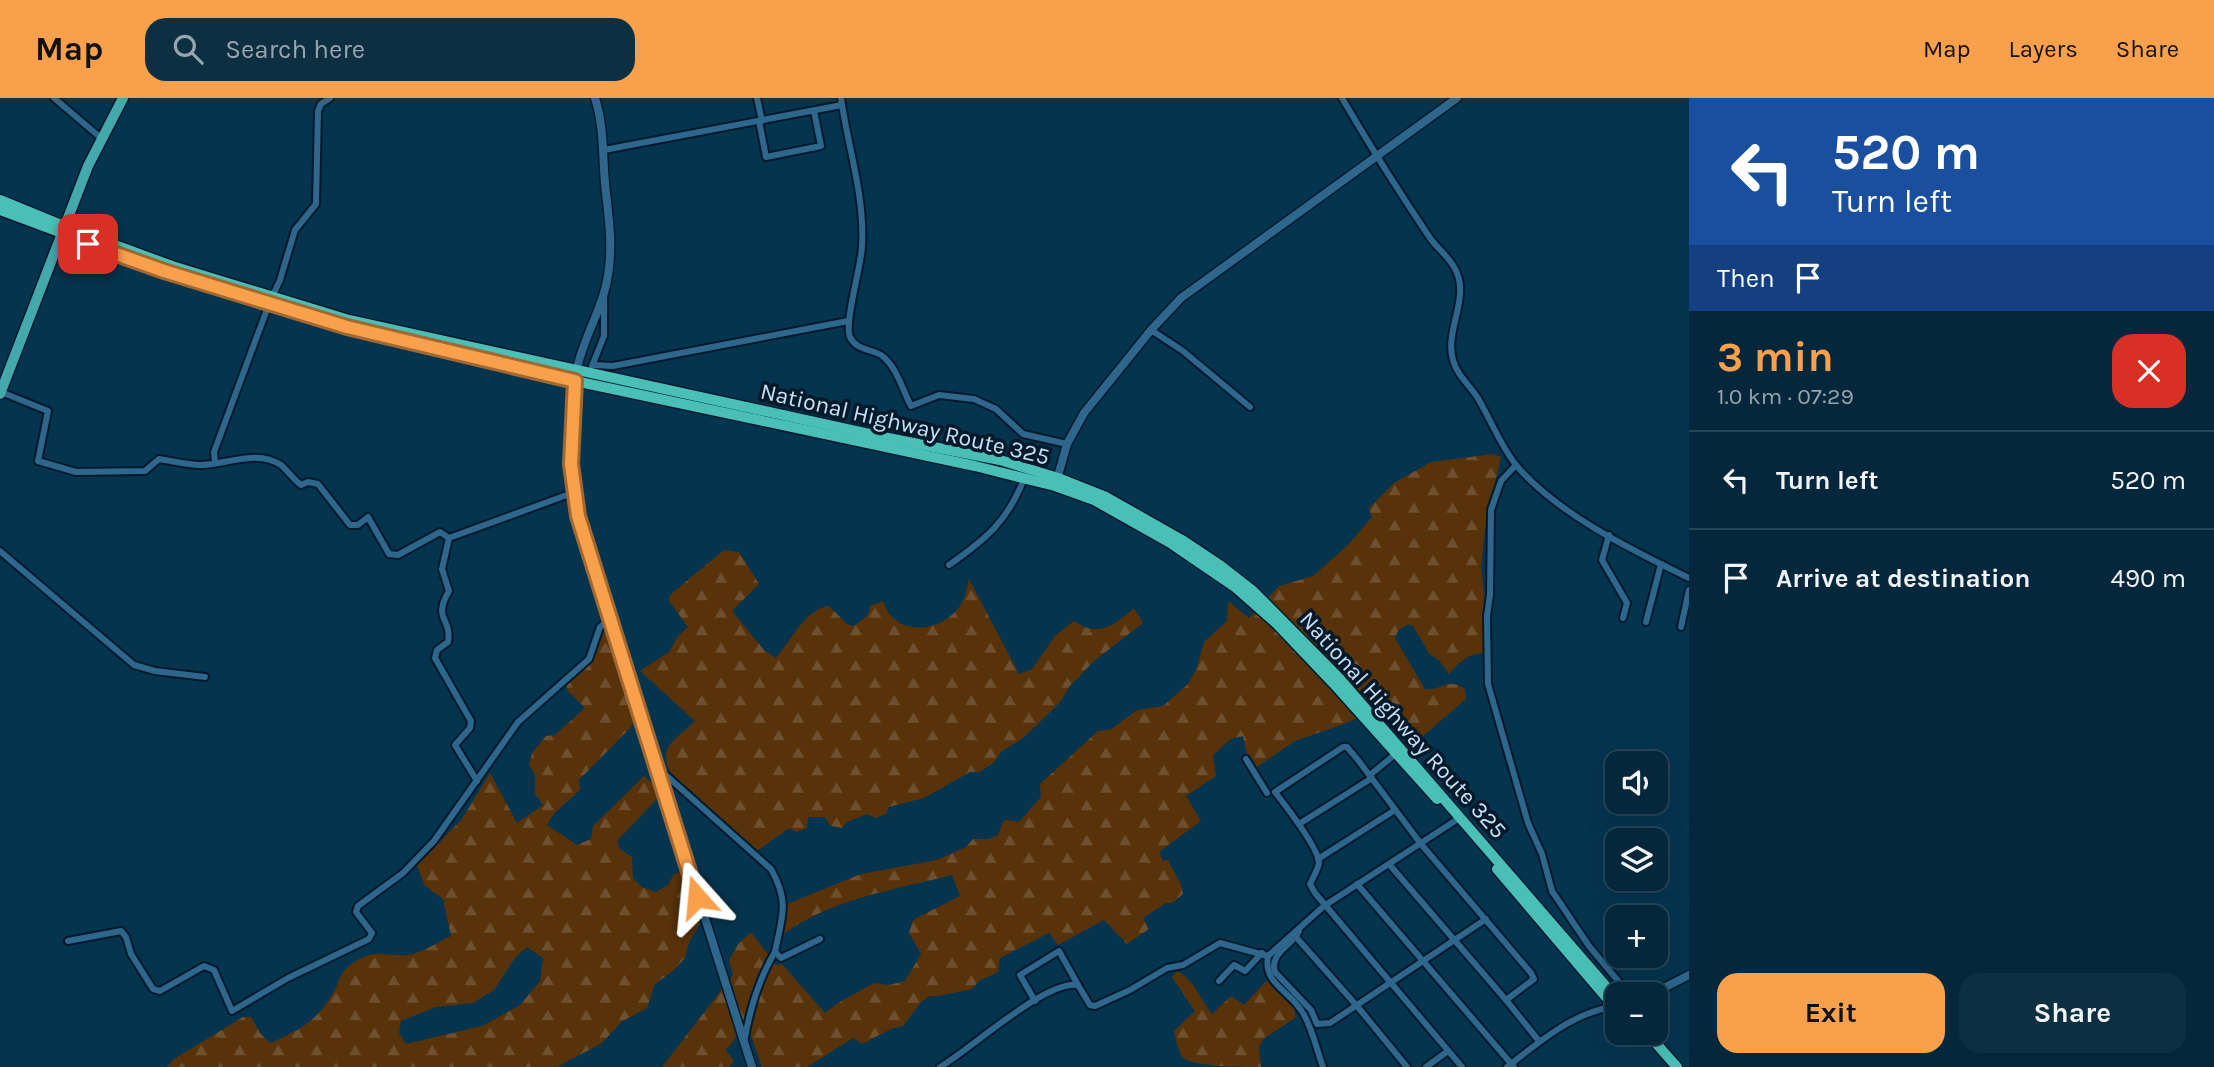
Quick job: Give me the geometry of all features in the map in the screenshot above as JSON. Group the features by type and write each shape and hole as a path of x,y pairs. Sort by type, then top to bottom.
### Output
{"highway":[{"name":"National Highway Route 325","path":"0,200 64,231"},
{"name":"National Highway Route 325","path":"0,210 347,327 575,381 975,466 1024,479 1056,482"},
{"name":"National Highway Route 325","path":"270,300 349,320 895,440 1000,460 1056,482 1106,497 1182,540 1253,591 1336,674 1605,995"},
{"path":"1650,1045 1669,1067"},
{"path":"1658,1045 1677,1067"}],"main road":[{"path":"1,393 83,178 123,98"}],"street":[{"path":"54,98 101,138"},
{"path":"215,463 214,452 270,300 280,280 295,230 316,204 318,111 321,104 330,98"},
{"path":"595,98 604,150 610,268 575,381 571,464 578,516 752,1067"},
{"path":"757,98 766,157 821,146 814,111"},
{"path":"1342,98 1376,156 1433,242 1454,267 1460,281 1460,294 1451,339 1452,358 1516,465 1574,516 1689,578"},
{"path":"1056,482 1067,444 1077,423 1091,402 1173,306 1197,285 1457,98"},
{"path":"604,150 814,111 841,102 861,203 862,225 858,280 848,321 851,340 882,356 890,365 911,406 939,396 974,399 996,409 1023,433 1067,444"},
{"path":"594,365 604,336 603,294"},
{"path":"580,370 594,365 613,366 848,321"},
{"path":"1151,330 1183,351 1250,407"},
{"path":"1,393 48,411 38,461 76,472 145,471 159,459 201,465 236,458 269,461 282,466 293,480 301,485 308,482 318,484 350,525 358,525 368,517 389,554 398,555 440,532 449,538"},
{"path":"1516,465 1501,481 1491,510 1491,582 1487,616 1488,684 1497,723 1552,891 1589,946 1619,982"},
{"path":"949,565 986,539 1015,502 1024,479"},
{"path":"449,538 575,492"},
{"path":"1609,535 1602,560 1628,603 1623,618"},
{"path":"449,538 442,569 449,591 441,605 449,633 448,642 438,650 435,658 471,721 470,729 455,745 477,781"},
{"path":"0,551 134,665 155,671 205,677"},
{"path":"1646,622 1661,564"},
{"path":"1681,628 1689,590"},
{"path":"68,941 121,931 126,937 131,954 153,989 160,991 204,966 214,970 232,1011 288,978 369,939 372,933 356,912 358,906 402,873 434,841 518,722 589,659 600,627 610,619"},
{"path":"1258,796 1275,792 1343,747 1347,747 1421,844 1534,979 1506,1000"},
{"path":"1300,824 1371,776 1399,752"},
{"path":"1246,759 1267,793"},
{"path":"659,769 771,870 780,886 784,900 775,952 756,990 744,1042"},
{"path":"1275,792 1300,824 1318,859 1319,863 1310,884 1324,906 1462,1067"},
{"path":"1318,859 1395,810"},
{"path":"1219,981 1234,965 1245,971 1324,906 1458,819"},
{"path":"1389,864 1539,1041"},
{"path":"1357,884 1511,1066 1539,1041 1586,1014 1605,1009"},
{"path":"1301,926 1296,937 1275,957 1273,965 1283,981 1311,1010 1317,1024 1330,1023 1486,919"},
{"path":"1296,937 1407,1067"},
{"path":"775,952 780,958 820,939"},
{"path":"1035,1001 1020,975 1059,951 1090,1005 1100,1005 1167,968 1183,965 1220,943 1265,954"},
{"path":"1265,954 1270,978 1302,1010 1323,1067"},
{"path":"1668,986 1689,975"},
{"path":"940,1067 1011,1014 1063,986 1078,985"},
{"path":"1426,1067 1448,1051"}],"green space":[{"path":"1494,454 1501,457 1485,529 1481,566 1484,593 1483,653 1464,659 1449,674 1438,659 1430,655 1413,626 1408,624 1398,631 1395,638 1425,689 1453,684 1465,689 1466,699 1416,742 1403,739 1379,708 1295,741 1255,768 1247,755 1243,736 1231,739 1213,755 1216,776 1186,796 1201,821 1159,852 1163,861 1168,860 1183,894 1143,918 1149,929 1127,944 1104,920 1058,945 1049,933 1000,958 998,972 979,981 972,989 930,996 921,1002 903,1026 862,1044 853,1038 807,1067 762,1067 750,1033 738,1035 726,1050 734,1061 729,1067 662,1067 733,975 729,960 739,943 751,932 776,965 782,964 825,1013 874,983 889,985 905,981 921,954 909,933 913,920 960,896 952,875 841,904 800,923 781,936 787,904 861,874 937,860 966,847 973,839 989,839 998,835 1004,820 1019,822 1041,797 1040,784 1098,731 1110,730 1137,710 1163,706 1188,684 1197,668 1204,642 1227,621 1228,601 1249,618 1279,586 1313,576 1348,545 1372,517 1369,508 1394,483 1431,462"},
{"path":"724,550 739,552 759,584 732,611 764,650 776,658 806,619 821,608 829,606 847,624 854,626 868,615 870,606 883,601 897,621 918,628 930,626 941,622 960,606 969,579 1019,674 1032,669 1055,636 1074,621 1091,629 1106,628 1134,608 1143,623 1094,661 1044,718 1023,738 1001,752 994,763 979,772 970,772 924,798 889,807 886,814 876,818 867,814 847,822 842,828 831,826 824,817 808,817 807,828 796,832 789,828 757,851 672,776 666,758 667,751 675,739 695,721 640,671 669,652 678,636 688,627 669,601 670,595"},
{"path":"609,628 637,718 579,780 580,789 547,825 577,845 591,839 593,826 644,776 654,785 658,798 617,841 620,849 632,857 633,878 642,887 656,892 668,885 674,874 680,872 693,899 700,924 689,942 685,958 655,984 647,1008 621,1022 602,1043 557,1067 167,1067 174,1059 243,1017 251,1017 260,1033 270,1043 280,1039 306,1025 320,1012 343,973 356,961 376,954 412,954 451,936 443,899 424,885 417,865 462,819 490,773 517,823 543,805 535,794 535,774 529,765 532,753 546,736 555,735 585,708 567,690 567,684 592,662 603,632","holes":["527,947 543,958 540,981 520,1005 482,1026 406,1044 399,1033 401,1021 436,1007 473,1003 494,990 515,958"]},
{"path":"1177,971 1193,985 1212,1014 1231,996 1244,1005 1268,979 1274,980 1282,989 1292,1002 1295,1018 1263,1039 1259,1048 1261,1067 1208,1065 1183,1058 1174,1031 1195,1011 1172,977"}],"route":[{"path":"88,244 164,271 347,327 575,381 571,464 578,516 668,797 697,897"}]}
